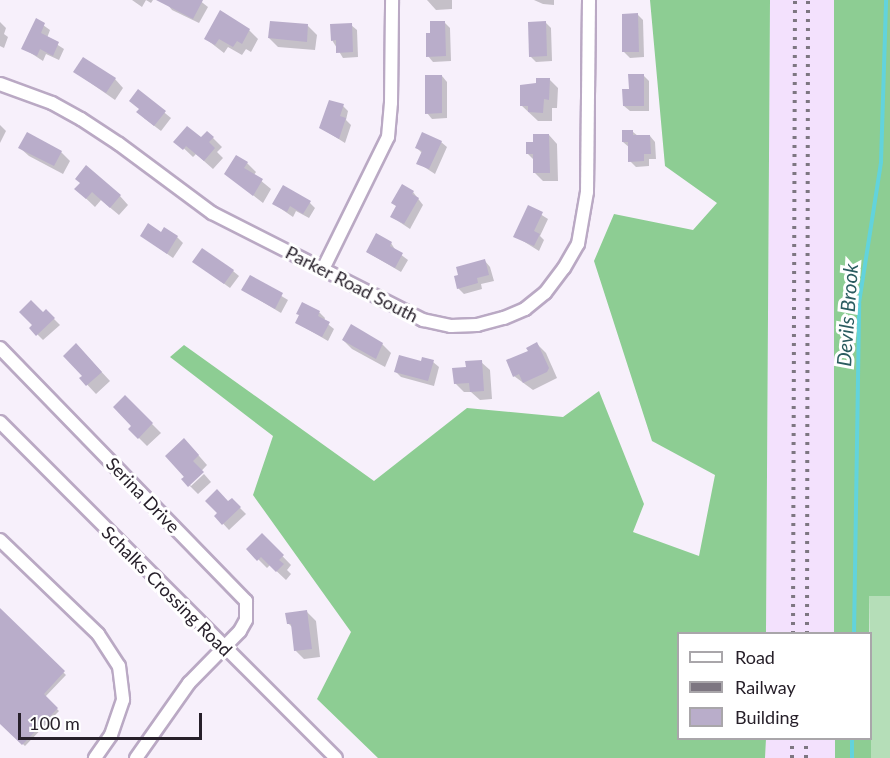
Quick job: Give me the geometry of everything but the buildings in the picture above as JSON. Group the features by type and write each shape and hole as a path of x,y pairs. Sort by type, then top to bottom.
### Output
{"street":[{"path":"323,269 388,136 391,103 392,0"},
{"name":"Parker Road South","path":"0,84 52,103 81,119 119,144 212,213 423,320 451,326 477,325 504,318 525,309 545,293 564,268 578,243 587,192 589,0"},
{"name":"Serina Drive","path":"0,348 242,594 246,601 246,620 189,683 136,758"},
{"name":"Schalks Crossing Road","path":"0,422 223,648 336,758"},
{"path":"0,540 98,634 119,666 123,700 111,735 95,758"}],"shaded area":[{"path":"770,0 834,0 834,632 766,632"},
{"path":"766,740 835,740 835,758 765,758"}],"green space":[{"path":"650,0 770,0 766,632 677,632 677,740 766,740 765,758 378,758 317,699 351,632 253,495 273,436 170,357 184,345 374,481 467,408 563,417 599,391 644,504 633,532 699,556 715,475 652,441 594,261 614,214 693,230 717,203 665,166"},
{"path":"834,0 890,0 890,596 869,596 869,632 834,632"},
{"path":"869,596 890,596 890,758 871,758 872,632 869,632"},
{"path":"835,740 871,740 871,758 835,758"}],"waterway":[{"name":"Devils Brook","path":"854,632 859,303 881,162 886,0"},
{"name":"Devils Brook","path":"852,740 852,758"}],"railway":[{"path":"793,632 795,0"},
{"path":"807,632 808,0"},
{"path":"792,740 792,758"},
{"path":"806,740 806,758"}]}
